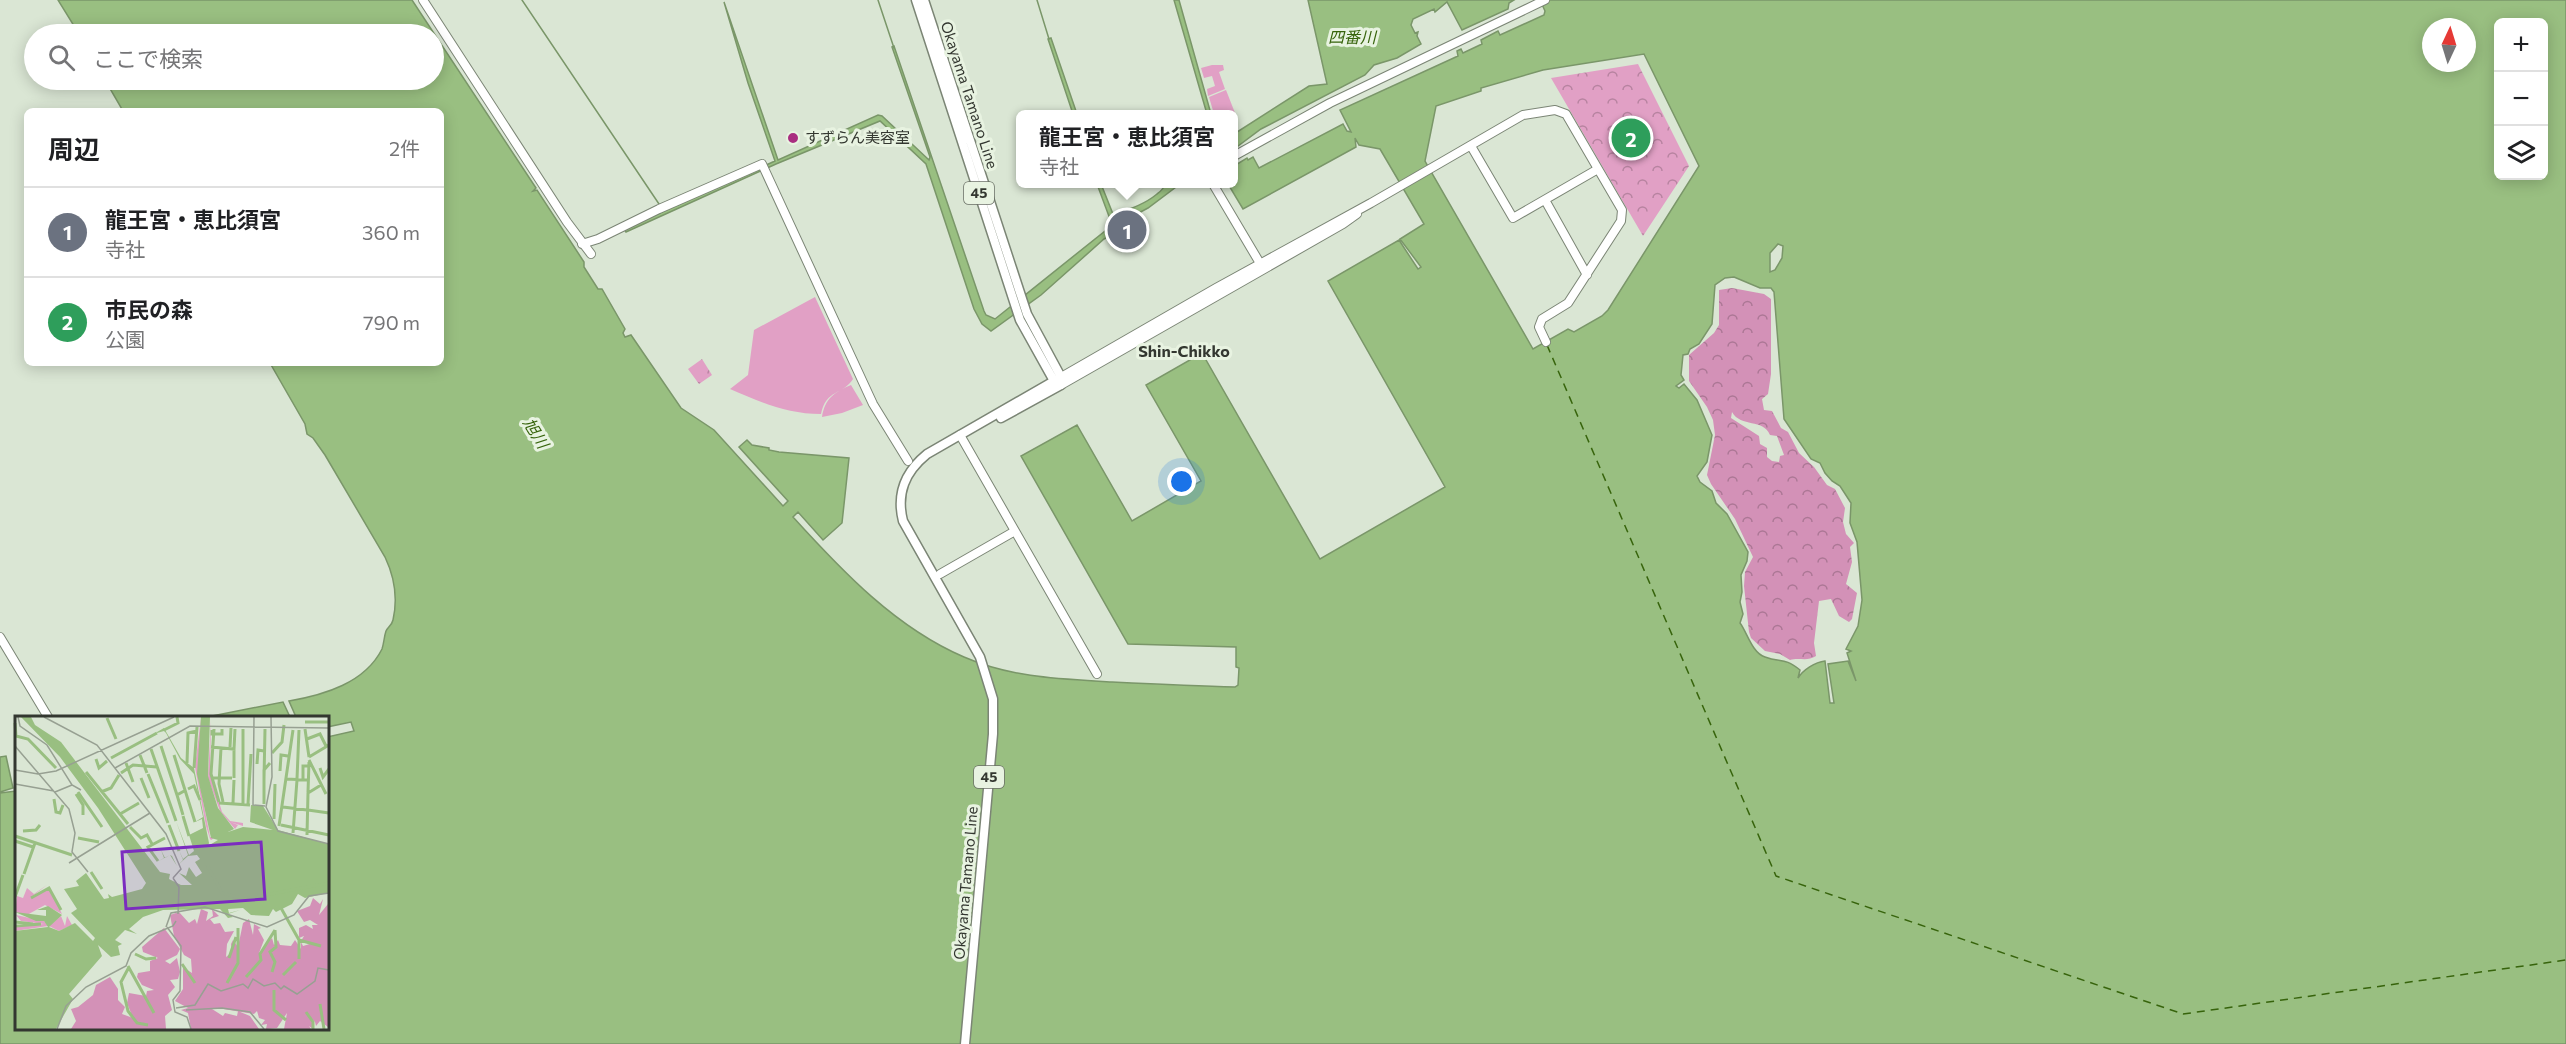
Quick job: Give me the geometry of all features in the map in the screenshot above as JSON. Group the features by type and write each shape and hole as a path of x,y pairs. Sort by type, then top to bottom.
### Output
{"main road":[{"name":"Okayama Tamano Line","path":"916,0 1020,320 1059,381"},
{"name":"Okayama Tamano Line","path":"924,0 1028,314 1059,381"},
{"name":"Okayama Tamano Line","path":"965,1044 993,734 993,699 980,657 908,529 901,510 902,488 912,468 927,454 1059,381"}],"street":[{"path":"423,0 439,24"},
{"path":"1238,153 1330,103 1543,1"},
{"path":"444,32 582,244 591,254"},
{"path":"1059,381 1527,114 1559,110 1566,114 1622,210 1622,221 1568,303 1542,319 1539,327 1546,342"},
{"path":"1471,146 1513,218 1598,169"},
{"path":"582,244 598,239 659,209 762,164 873,404 908,461"},
{"path":"1216,188 1261,266"},
{"path":"1545,200 1587,275"},
{"path":"961,437 1097,674"},
{"path":"940,574 1015,531"},
{"path":"0,637 47,716"}],"green space":[{"path":"1638,64 1689,166 1643,236 1551,78"},
{"path":"1223,65 1224,70 1219,72 1225,89 1208,96 1207,89 1215,86 1212,76 1204,78 1201,68"},
{"path":"1226,90 1234,110 1213,110 1209,97"},
{"path":"1732,288 1764,294 1771,299 1771,374 1768,394 1762,399 1764,410 1772,411 1781,428 1788,432 1799,453 1814,467 1827,485 1835,489 1845,508 1843,522 1846,534 1854,543 1850,547 1852,562 1846,584 1857,593 1852,619 1849,622 1839,616 1831,599 1819,601 1814,643 1816,656 1809,659 1790,660 1780,654 1765,651 1751,638 1744,586 1745,572 1753,557 1735,519 1707,475 1715,435 1713,420 1689,381 1689,355 1714,333 1719,325 1719,290","holes":["1732,412 1736,417 1762,426 1770,435 1777,436 1784,455 1780,456 1779,462 1767,457 1767,448 1760,444 1759,436 1731,418"]},
{"path":"815,297 853,379 849,384 827,400 821,414 785,410 730,389 748,375 754,330"},
{"path":"702,359 712,375 699,384 688,369"},
{"path":"851,385 863,405 822,417 828,400 840,390"}],"water":[{"path":"58,0 412,0 428,24 73,24"},
{"path":"1174,0 1179,0 1210,110 1206,110"},
{"name":"四番川","path":"1308,0 1514,0 1509,3 1508,9 1462,30 1447,2 1435,12 1434,9 1413,19 1411,25 1415,33 1418,32 1417,36 1421,44 1397,58 1374,65 1365,75 1261,129 1238,146 1238,131 1309,86 1327,84"},
{"name":"旭川","path":"1540,0 2566,0 2566,1044 0,1044 0,793 15,791 15,1029 328,1029 328,737 354,731 351,722 328,727 328,716 296,716 289,701 316,695 342,685 365,671 375,661 382,649 386,631 393,620 395,595 393,579 385,557 325,455 313,438 307,434 305,424 272,366 444,366 444,108 121,108 111,90 444,90 444,49 536,188 533,191 537,190 584,262 584,267 598,289 602,289 625,329 623,333 625,337 631,335 681,408 714,430 783,506 788,501 739,447 747,440 752,445 779,452 849,458 842,523 823,540 798,512 793,517 831,558 893,614 939,645 964,657 1000,669 1075,680 1235,687 1238,685 1239,668 1236,667 1236,647 1128,644 1021,456 1077,425 1132,521 1201,481 1146,385 1202,353 1320,559 1445,487 1328,281 1399,240 1418,269 1421,267 1400,239 1424,224 1380,149 1359,145 1355,138 1356,147 1243,209 1230,188 1238,188 1238,164 1247,158 1248,160 1253,157 1259,168 1343,124 1347,131 1351,132 1340,110 1458,56 1457,51 1461,49 1463,53 1482,44 1481,40 1498,31 1500,35 1544,15 1545,11","holes":["1644,54 1699,166 1608,310 1574,332 1568,329 1533,349 1425,161 1436,106 1481,91 1481,88 1543,70","1778,244 1783,246 1782,258 1775,270 1770,272 1770,253","1734,277 1760,288 1771,288 1774,292 1784,419 1811,459 1820,463 1825,473 1840,486 1851,503 1850,523 1857,542 1862,600 1858,626 1846,649 1851,651 1847,653 1856,681 1848,661 1828,664 1834,703 1830,703 1825,661 1810,667 1798,678 1800,670 1795,666 1760,655 1753,647 1740,623 1743,614 1740,602 1741,575 1748,552 1727,514 1716,503 1712,491 1700,482 1697,476 1707,462 1712,435 1697,400 1684,384 1679,388 1676,386 1684,380 1681,375 1683,355 1688,354 1690,349 1699,344 1712,324 1715,285 1725,278"]},
{"path":"724,2 778,160 878,115 882,116 929,160 930,157 892,47 894,46 984,311 986,315 995,319 1105,231 1110,219 1098,188 1103,188 1113,214 1147,201 1163,188 1175,188 1148,208 1131,217 1117,233 1104,239 1041,295 991,331 982,324 974,309 926,164 880,121 776,164 626,232 624,229 775,161 748,83"},
{"path":"1051,38 1076,110 1072,110 1048,39"},
{"path":"283,702 290,716 212,716"},
{"path":"6,756 13,788 0,792 0,757"}],"waterway":[{"path":"522,0 659,204"},
{"path":"878,0 894,48"},
{"path":"1037,0 1049,39"}],"ferry route":[{"path":"1547,345 1776,876 2183,1014 2566,960"}],"place":[{"name":"すずらん美容室","path":"793,138"},
{"name":"市民の森","path":"1631,138"},
{"name":"龍王宮・恵比須宮","path":"1127,230"}],"district":[{"name":"Shin-Chikko","path":"1184,351"}]}
